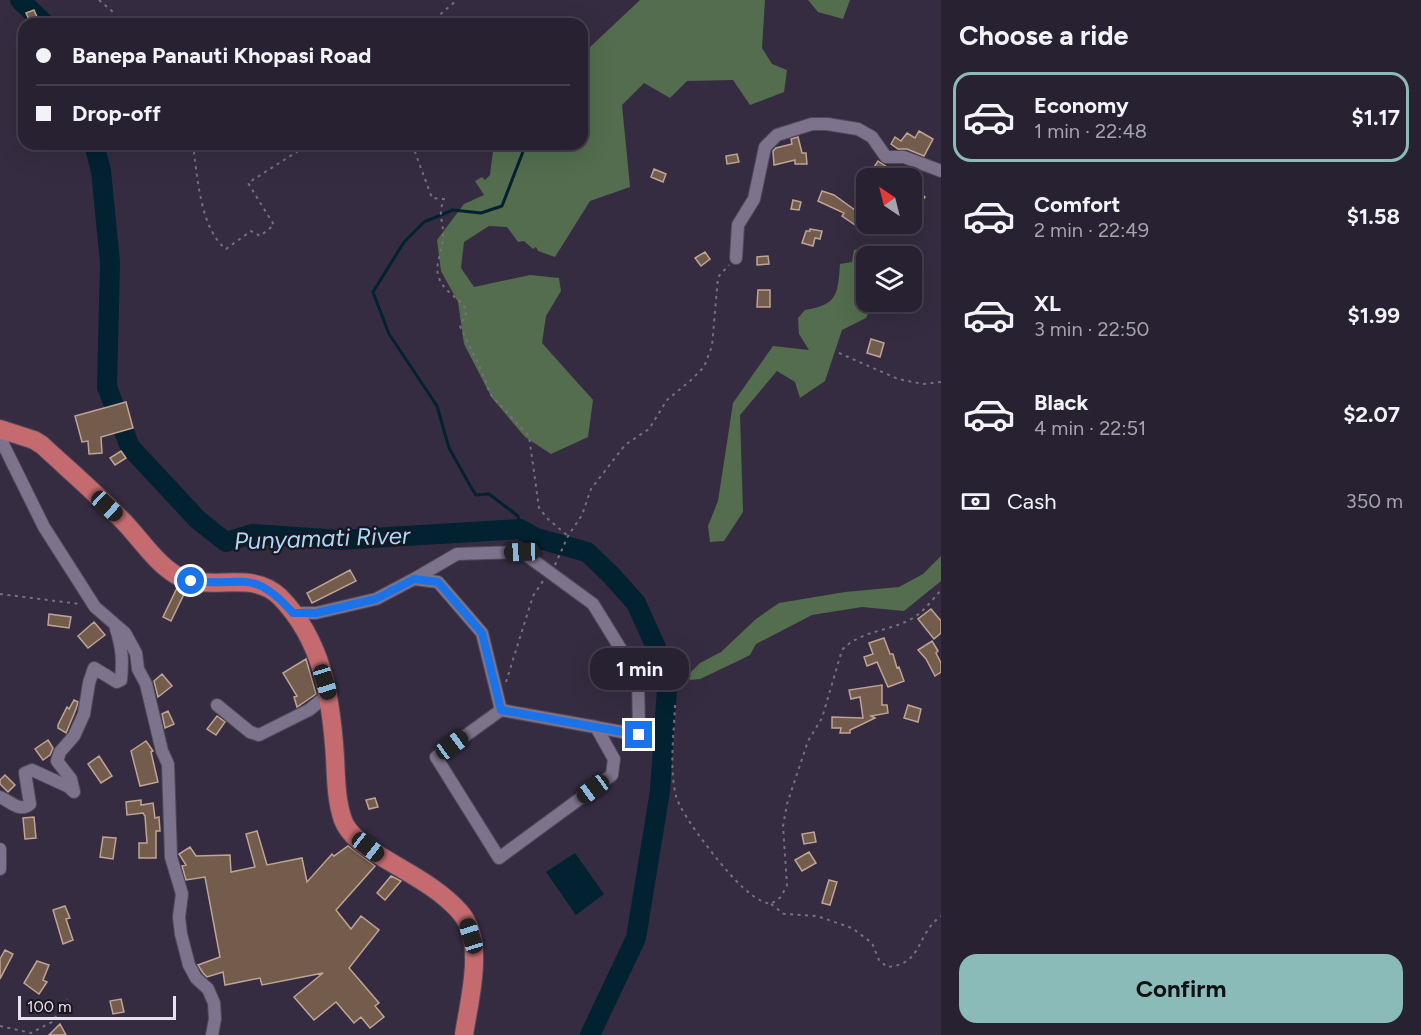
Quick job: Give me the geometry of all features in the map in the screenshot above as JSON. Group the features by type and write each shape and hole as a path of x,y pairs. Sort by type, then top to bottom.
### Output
{"main road":[{"path":"0,429 34,440 42,445 123,522 165,566 177,575 191,581 210,583 233,580 256,583 278,595 293,613 309,639 329,694 338,794 345,825 351,833 378,855 441,894 460,912 467,923 474,957 464,1035"}],"street":[{"path":"736,258 738,225 754,199 765,147 777,135 812,124 858,129 872,137 886,157 904,157 941,171"},
{"path":"0,438 44,527 95,607 125,633 136,653 138,669 146,684 162,751 168,764 171,857 182,894 179,917 181,934 189,964 196,978 208,989 214,1003 215,1019 212,1035"},
{"path":"293,613 316,613 376,599 457,554 522,552 593,604 638,677 639,735 500,706"},
{"path":"414,579 438,582 482,633 500,706"},
{"path":"0,796 20,808 26,808 30,804 25,773 32,770 69,787 74,792 71,779 57,761 60,752 74,736 84,714 94,668 112,680 117,682 121,680 122,646 115,626"},
{"path":"217,705 250,732 259,735 309,710 329,694"},
{"path":"500,706 596,727 614,759 612,775 500,858 436,757 500,706"},
{"path":"0,849 0,868"}],"path":[{"path":"99,0 113,12 114,18"},
{"path":"436,18 457,0"},
{"path":"194,150 199,196 217,242 226,249 251,231 260,236 274,225 248,183 300,150"},
{"path":"414,150 432,198 444,200 439,211 444,235 437,273 449,294 462,301 467,311 460,326 490,394 529,436 539,508 568,536"},
{"path":"500,706 533,596 558,560 568,536 582,515 591,489 625,445 649,429 667,400 704,367 712,346 718,277 736,258"},
{"path":"839,353 898,379 923,384 941,382"},
{"path":"771,904 781,897 787,885 783,826 787,804 808,741 822,718 842,650 850,642 860,637 910,620 924,610 941,590"},
{"path":"0,594 54,599 95,607"},
{"path":"675,705 672,774 676,799 720,862 745,890 784,914 817,916 852,928 872,943 879,960 887,967 900,966 916,953 930,926 941,916"},
{"path":"0,1026 32,1033 52,1022 67,999"}],"green space":[{"path":"640,0 765,0 762,48 772,64 787,70 784,92 750,105 733,80 687,81 670,98 644,83 622,105 630,187 590,201 555,257 538,251 536,247 533,249 524,241 518,242 507,227 489,226 464,242 461,268 474,287 530,275 559,278 561,291 546,316 542,343 593,400 588,437 551,454 525,437 492,398 464,344 458,302 441,271 437,240 464,204 484,195 475,181 482,177 485,180 490,175 495,150 588,150 588,49"},
{"path":"808,0 850,0 843,19 818,12"},
{"path":"856,250 856,312 869,312 866,318 842,330 825,381 800,398 795,382 777,371 740,415 743,512 724,541 710,542 708,526 718,501 733,403 773,346 809,350 799,334 798,318 805,310 824,305 834,297 840,264 852,262"},
{"path":"941,556 941,581 904,611 862,607 812,615 756,644 750,655 740,660 700,679 691,680 686,677 700,663 721,652 756,619 779,603 845,592 899,587 923,574"}],"water":[{"path":"575,853 604,894 576,915 546,872"}],"building":[{"path":"34,10 37,18 28,18 26,13"},
{"path":"919,131 933,139 924,156 907,149 898,149 891,144 895,137 901,141 907,133 915,138"},
{"path":"798,137 802,153 806,153 807,164 795,164 795,160 774,165 773,151 792,144 791,139"},
{"path":"737,154 739,162 727,164 726,156"},
{"path":"878,161 888,168 873,168"},
{"path":"654,169 666,174 663,182 651,177"},
{"path":"822,191 834,195 855,210 856,207 856,226 842,216 844,213 818,201"},
{"path":"793,200 801,202 799,210 791,209"},
{"path":"810,229 822,231 820,239 815,238 813,246 802,243 806,231"},
{"path":"705,252 710,259 701,266 695,258"},
{"path":"768,256 769,264 757,265 757,257"},
{"path":"758,290 770,290 770,307 757,307"},
{"path":"871,339 884,343 880,357 867,353"},
{"path":"126,402 133,428 101,437 102,453 89,454 88,441 82,442 75,416"},
{"path":"121,451 126,458 115,465 110,458"},
{"path":"350,570 356,581 312,603 307,593"},
{"path":"177,588 185,592 171,621 163,617"},
{"path":"931,609 941,621 941,633 934,639 918,619"},
{"path":"49,614 71,617 69,628 48,625"},
{"path":"94,622 105,635 88,648 78,636"},
{"path":"884,638 904,681 888,687 877,662 867,666 864,657 873,654 869,643"},
{"path":"932,641 941,663 941,672 935,676 918,650"},
{"path":"306,659 316,694 297,707 294,697 297,696 283,673"},
{"path":"162,674 172,686 158,697 154,681"},
{"path":"882,685 882,705 887,705 888,713 871,716 875,718 850,730 850,733 840,733 841,728 832,728 832,717 863,718 860,697 851,699 849,690"},
{"path":"74,700 78,702 66,733 58,728 58,725 67,707 69,709"},
{"path":"908,705 921,709 918,722 904,718"},
{"path":"168,711 174,724 165,728 162,714"},
{"path":"217,716 225,722 216,735 207,729"},
{"path":"48,740 53,748 50,755 43,760 35,749"},
{"path":"146,741 153,751 151,752 158,782 140,786 131,751"},
{"path":"99,756 112,776 101,783 88,764"},
{"path":"5,775 15,785 8,792 0,784 0,780"},
{"path":"375,798 378,807 369,809 366,800"},
{"path":"141,800 141,805 153,803 155,818 159,817 160,831 156,831 156,858 139,858 139,843 147,843 143,813 127,815 126,802"},
{"path":"34,817 36,838 25,839 23,818"},
{"path":"257,831 267,865 302,858 307,882 332,854 334,856 348,846 375,866 336,910 351,929 361,916 379,930 349,968 379,1003 375,1006 384,1017 370,1028 361,1017 354,1023 336,1002 314,1020 294,997 323,973 262,985 260,978 225,985 223,972 207,977 198,965 220,957 205,877 186,880 182,866 186,865 179,854 190,847 196,856 230,855 231,872 255,867 246,834"},
{"path":"814,832 816,842 804,844 802,834"},
{"path":"103,837 116,838 113,859 100,857"},
{"path":"809,852 816,863 802,871 795,860"},
{"path":"391,876 401,881 385,900 377,893"},
{"path":"829,880 837,882 830,905 822,903"},
{"path":"65,906 70,918 66,919 73,940 63,944 53,910"},
{"path":"5,950 13,954 0,979 0,959"},
{"path":"37,961 49,965 43,980 47,982 39,994 24,983"},
{"path":"121,999 124,1012 113,1014 110,1001"},
{"path":"60,1024 66,1035 49,1035"}],"waterway":[{"name":"Punyamati River","path":"20,0 39,18"},
{"name":"Punyamati River","path":"96,150 101,171 110,262 107,387 130,447 198,520 226,542 252,534 340,540 520,529 536,538 587,552 636,603 668,674 660,791 636,938 590,1035"},
{"path":"520,529 518,516 489,494 476,495 472,489 449,448 437,406 389,334 373,292 404,242 424,222 453,210 481,213 502,206 524,150"}],"route":[{"path":"191,581 210,583 233,580 256,583 278,595 293,613 316,613 376,599 414,579 438,582 482,633 501,710 639,735"}]}
